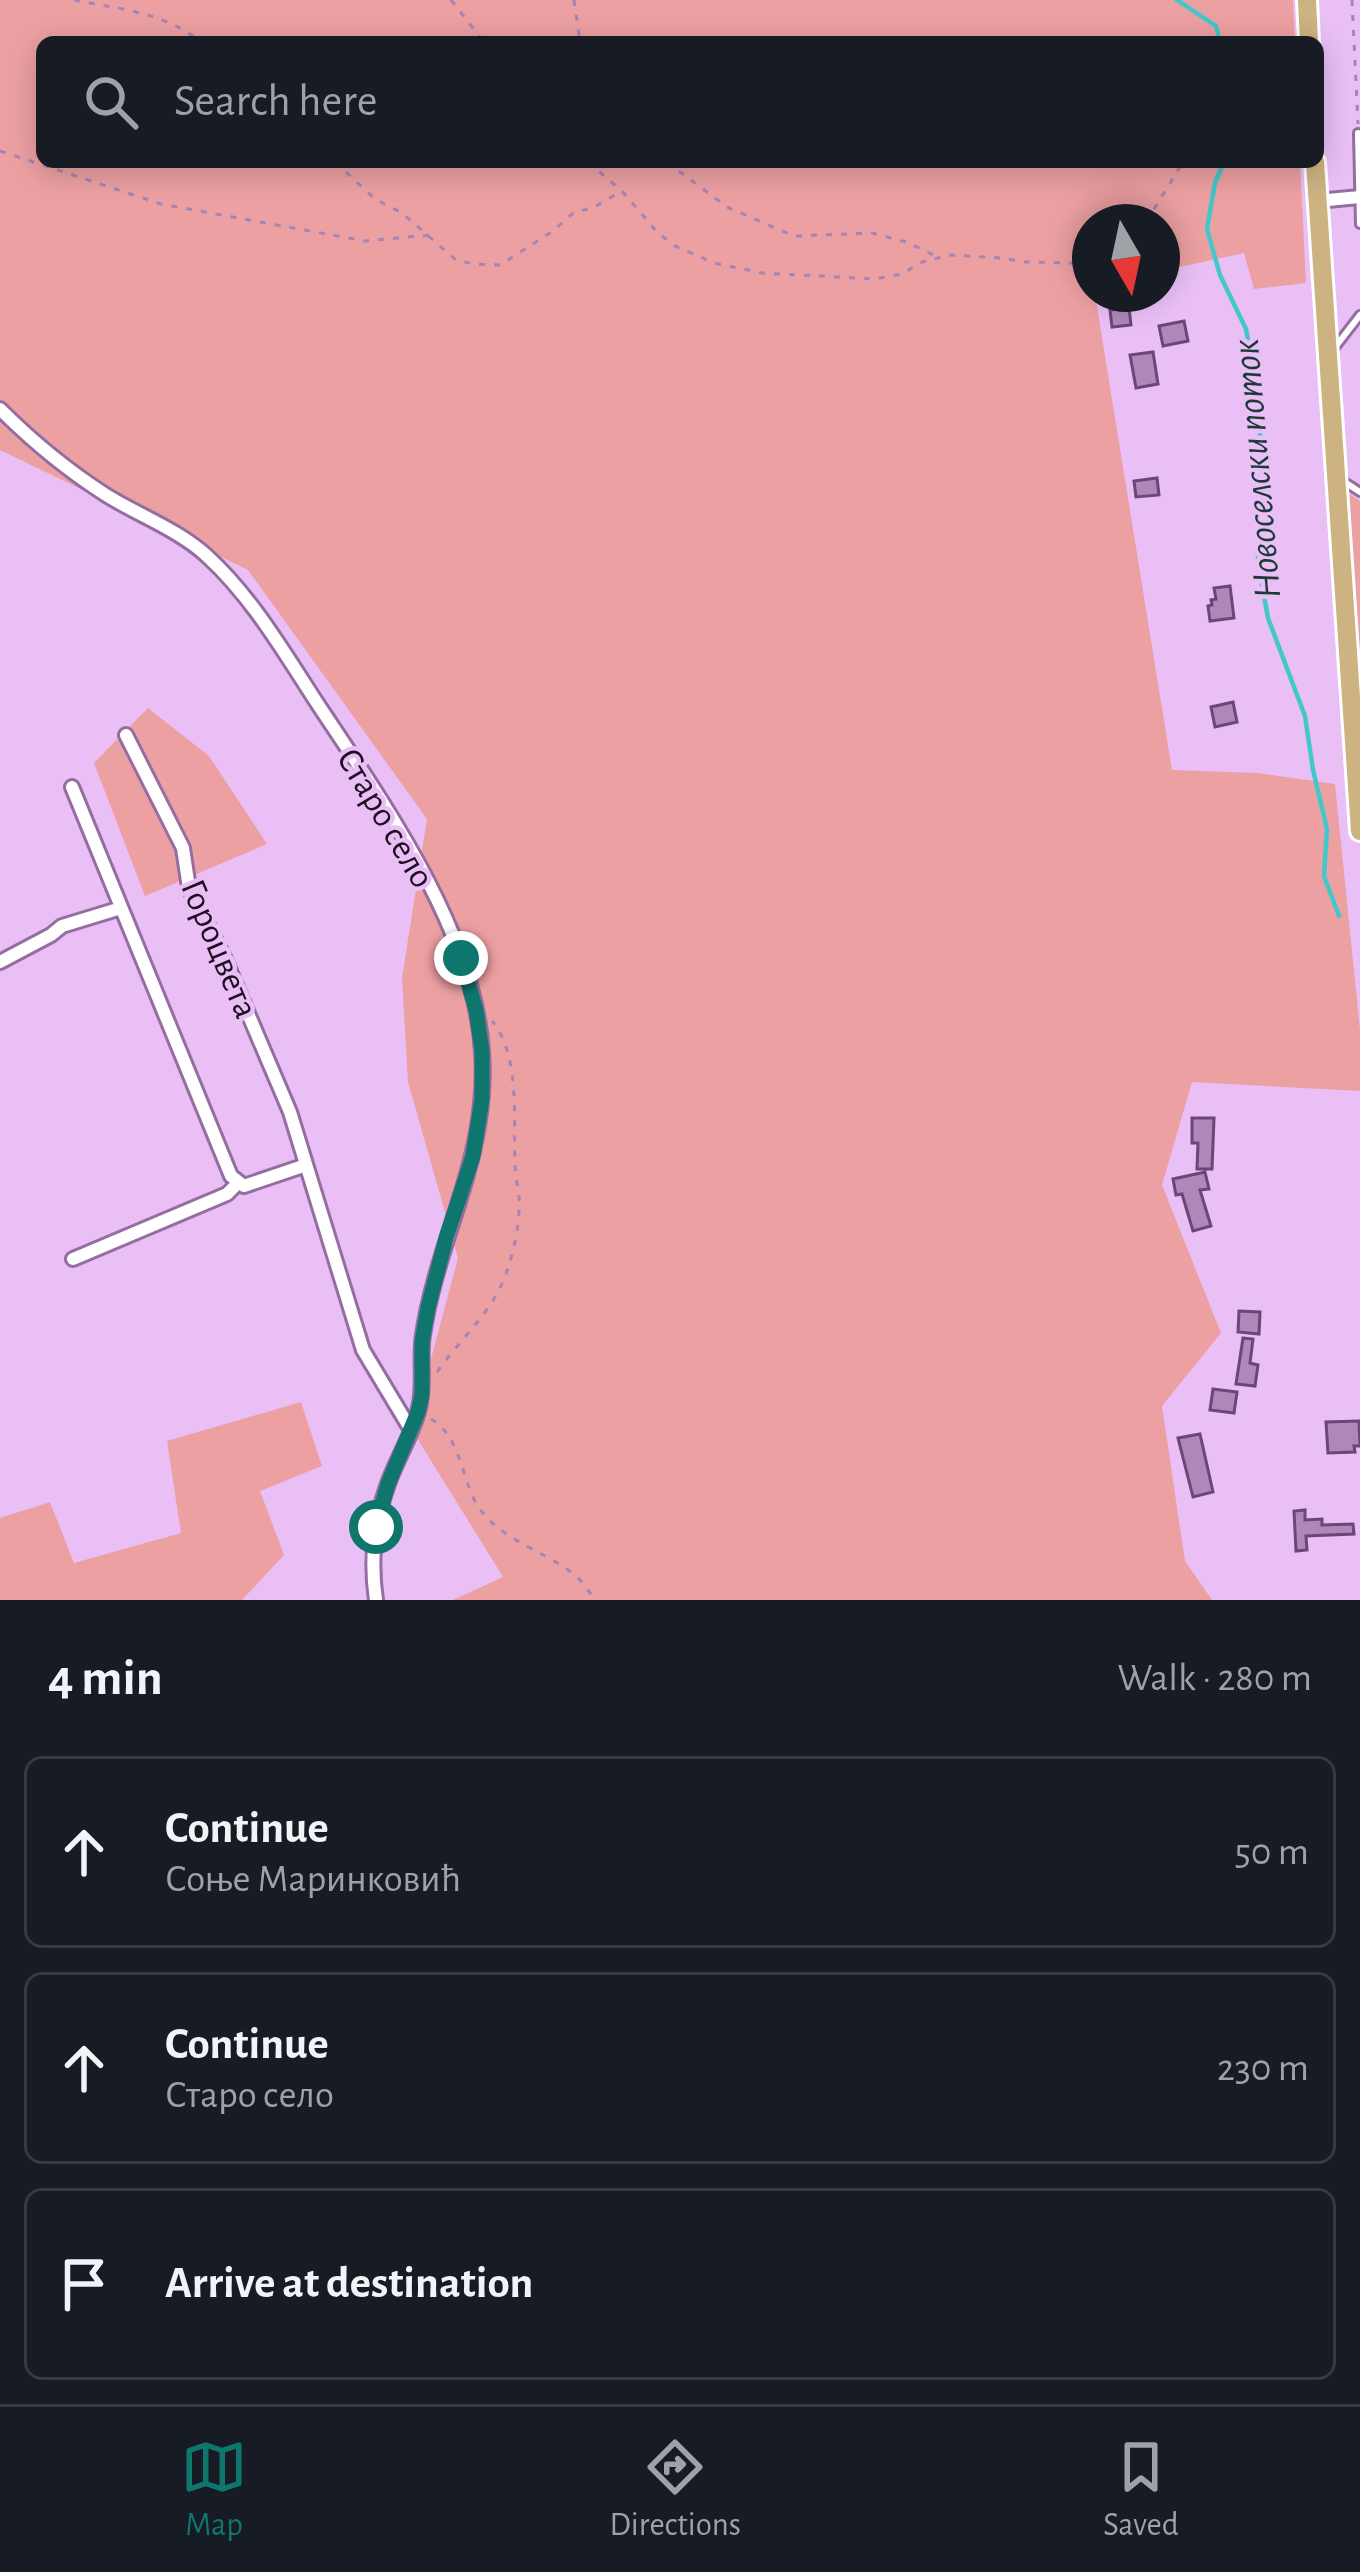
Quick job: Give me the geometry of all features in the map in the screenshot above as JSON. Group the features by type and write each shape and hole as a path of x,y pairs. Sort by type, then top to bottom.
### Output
{"main road":[{"path":"1307,0 1309,36"},
{"path":"1315,168 1354,680 1360,831"}],"street":[{"path":"1317,201 1359,197"},
{"name":"Старо село","path":"0,409 59,462 201,551 248,599 391,816 434,895 461,958 476,1010 482,1099 473,1156 431,1292 418,1412 376,1527 372,1572 376,1600"},
{"name":"Гороцвета","path":"126,735 183,848 189,888 290,1112 363,1350 411,1430"},
{"path":"72,787 231,1176 244,1186 306,1165"},
{"path":"0,962 62,926 122,908"},
{"path":"74,1259 227,1194 238,1183"}],"lane":[{"path":"1358,133 1360,224"},
{"path":"1327,358 1360,315"},
{"path":"1335,476 1360,492"}],"path":[{"path":"74,0 164,18 193,36"},
{"path":"451,0 479,36"},
{"path":"574,0 579,36"},
{"path":"1352,0 1358,133"},
{"path":"0,151 36,163"},
{"path":"51,168 161,205 365,242 430,235"},
{"path":"341,168 375,200 402,213 456,260 474,264 500,265 572,214 622,191"},
{"path":"595,168 675,246 695,257 749,271 875,279 902,274 940,257 1072,263"},
{"path":"675,168 727,207 794,236 872,233 940,257"},
{"path":"1157,204 1179,168"},
{"path":"422,1395 489,1309 505,1276 517,1233 516,1114 506,1046 496,1024 476,1010"},
{"path":"418,1412 440,1424 457,1451 476,1503 492,1525 573,1573 596,1600"}],"shaded area":[{"path":"0,0 1293,0 1295,36 36,36 36,168 1300,168 1306,283 1254,289 1244,253 1180,267 1180,204 1072,204 1072,312 1098,312 1172,770 1258,773 1335,784 1360,1030 1360,1091 1192,1082 1162,1185 1221,1333 1162,1406 1185,1561 1212,1600 453,1600 503,1577 412,1430 458,1258 408,1082 402,978 427,819 248,570 0,450"},
{"path":"1342,489 1360,501 1360,664 1354,676"},
{"path":"148,708 209,756 267,844 145,896 94,763"},
{"path":"301,1402 322,1466 260,1491 284,1555 242,1600 0,1600 0,1518 50,1502 74,1563 181,1533 167,1441"}],"building":[{"path":"1110,312 1129,312 1131,325 1112,327"},
{"path":"1184,321 1188,341 1163,346 1159,326"},
{"path":"1153,352 1158,384 1136,388 1130,355"},
{"path":"1157,478 1159,495 1136,497 1134,481"},
{"path":"1230,586 1234,618 1210,621 1208,606 1216,599 1214,588"},
{"path":"1233,702 1237,722 1215,727 1211,707"},
{"path":"1192,1118 1214,1118 1212,1169 1197,1169"},
{"path":"1205,1172 1209,1189 1200,1190 1211,1226 1193,1231 1173,1179"},
{"path":"1239,1311 1260,1312 1259,1334 1238,1332"},
{"path":"1243,1338 1253,1339 1250,1363 1258,1365 1255,1386 1236,1384"},
{"path":"1213,1389 1237,1392 1234,1413 1210,1410"},
{"path":"1359,1421 1360,1446 1354,1446 1355,1452 1328,1453 1326,1422"},
{"path":"1200,1434 1213,1492 1193,1497 1178,1438"},
{"path":"1305,1510 1305,1520 1353,1524 1354,1534 1306,1536 1307,1550 1296,1551 1294,1511"}],"waterway":[{"name":"Новоселски поток","path":"1177,0 1216,26 1218,36"},
{"name":"Новоселски поток","path":"1221,168 1207,229 1220,275 1246,329 1254,374 1260,433 1258,563 1268,618 1305,716 1327,829 1324,876 1339,916"}],"route":[{"path":"376,1527 418,1412 422,1342 434,1276 473,1156 482,1099 476,1010 461,958"}]}
